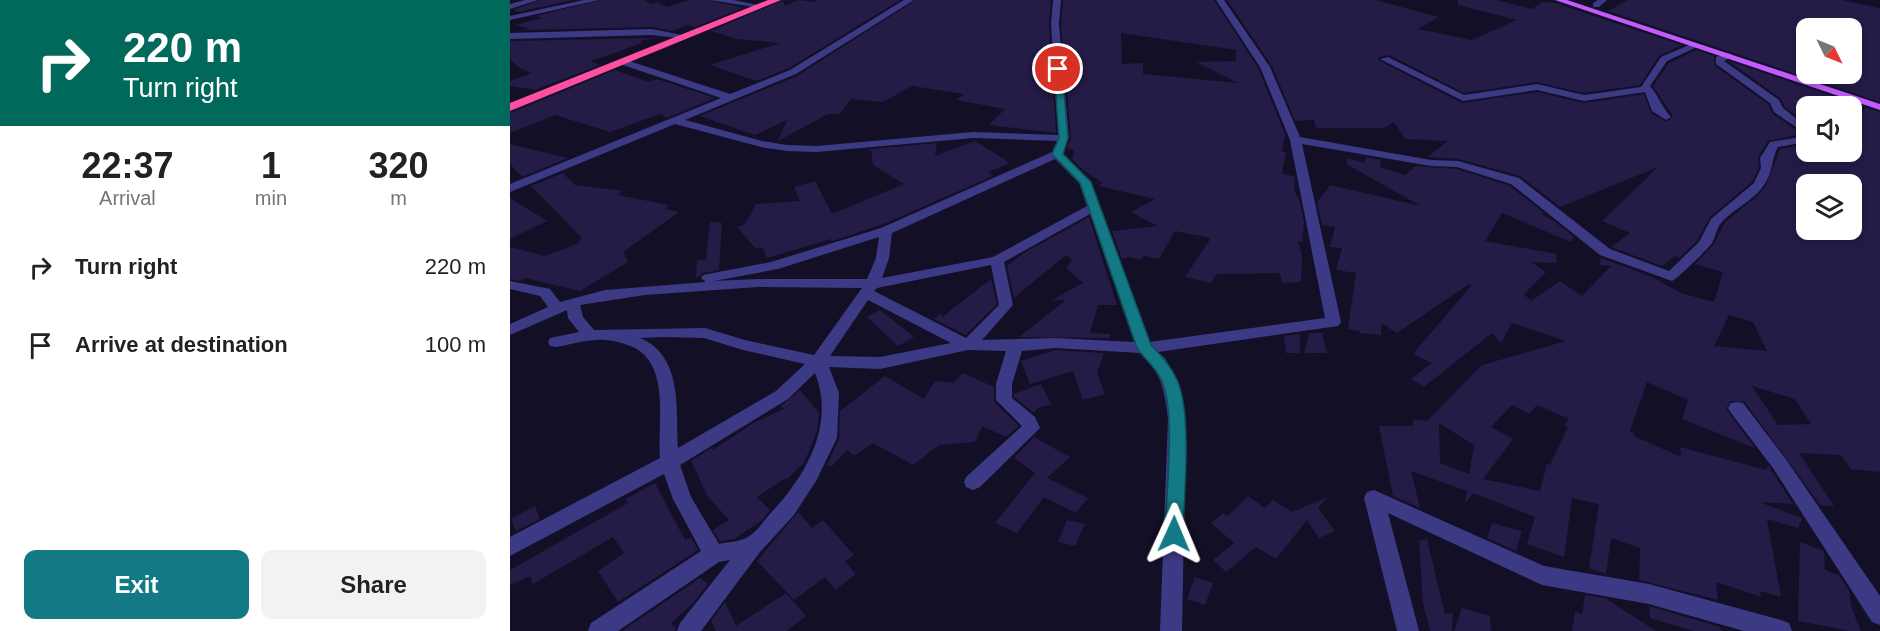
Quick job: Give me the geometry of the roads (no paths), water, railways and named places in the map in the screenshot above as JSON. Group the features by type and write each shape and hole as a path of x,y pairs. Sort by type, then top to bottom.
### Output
{"highway":[{"path":"510,102 766,0"},
{"path":"510,107 776,0"}],"main road":[{"path":"1559,0 1880,107"},
{"path":"1580,0 1600,2 1880,101"}],"street":[{"path":"510,7 534,0"},
{"path":"510,18 595,0"},
{"path":"714,0 754,5"},
{"path":"510,188 793,72 909,0"},
{"path":"510,330 564,305 605,295 645,290 773,266 886,231 1057,154 1064,138 1055,24 1057,0"},
{"path":"556,342 590,335 705,333 742,345 818,361 891,362 968,345 1015,346 1055,343 1144,348 1333,322 1296,140 1265,67 1220,0"},
{"path":"510,38 652,32 678,35"},
{"path":"1645,89 1664,59 1697,45"},
{"path":"1729,56 1719,59 1719,62 1775,102 1778,110 1796,124"},
{"path":"1385,59 1463,99 1537,87 1584,98 1645,89 1653,96 1656,109 1666,117"},
{"path":"622,62 731,99"},
{"path":"676,121 761,144 788,148 817,149 973,135 1064,138"},
{"path":"1296,140 1431,163 1458,164 1515,181 1605,252 1672,277 1679,264 1706,240 1717,220 1761,183 1768,166 1766,158 1774,144 1796,141"},
{"path":"1057,154 1085,182 1144,348 1159,362 1171,382 1177,418 1171,631"},
{"path":"645,290 758,283 869,289 996,260 1094,207"},
{"path":"510,547 670,462 782,395 818,361 869,289 880,271 886,248 886,231"},
{"path":"968,345 1006,305 996,260"},
{"path":"510,285 545,292 564,305 590,335"},
{"path":"869,289 968,345"},
{"path":"616,335 646,347 661,363 667,400 670,462 682,500 714,554"},
{"path":"973,482 1031,428 1029,422 1004,400 1006,376 1011,367 1015,346"},
{"path":"688,631 753,546 787,509 809,476 828,438 831,430 831,393 818,361"},
{"path":"1737,408 1786,473 1880,615"},
{"path":"1408,631 1374,498 1542,575 1649,594 1781,631"},
{"path":"599,631 714,554 753,546"}]}
